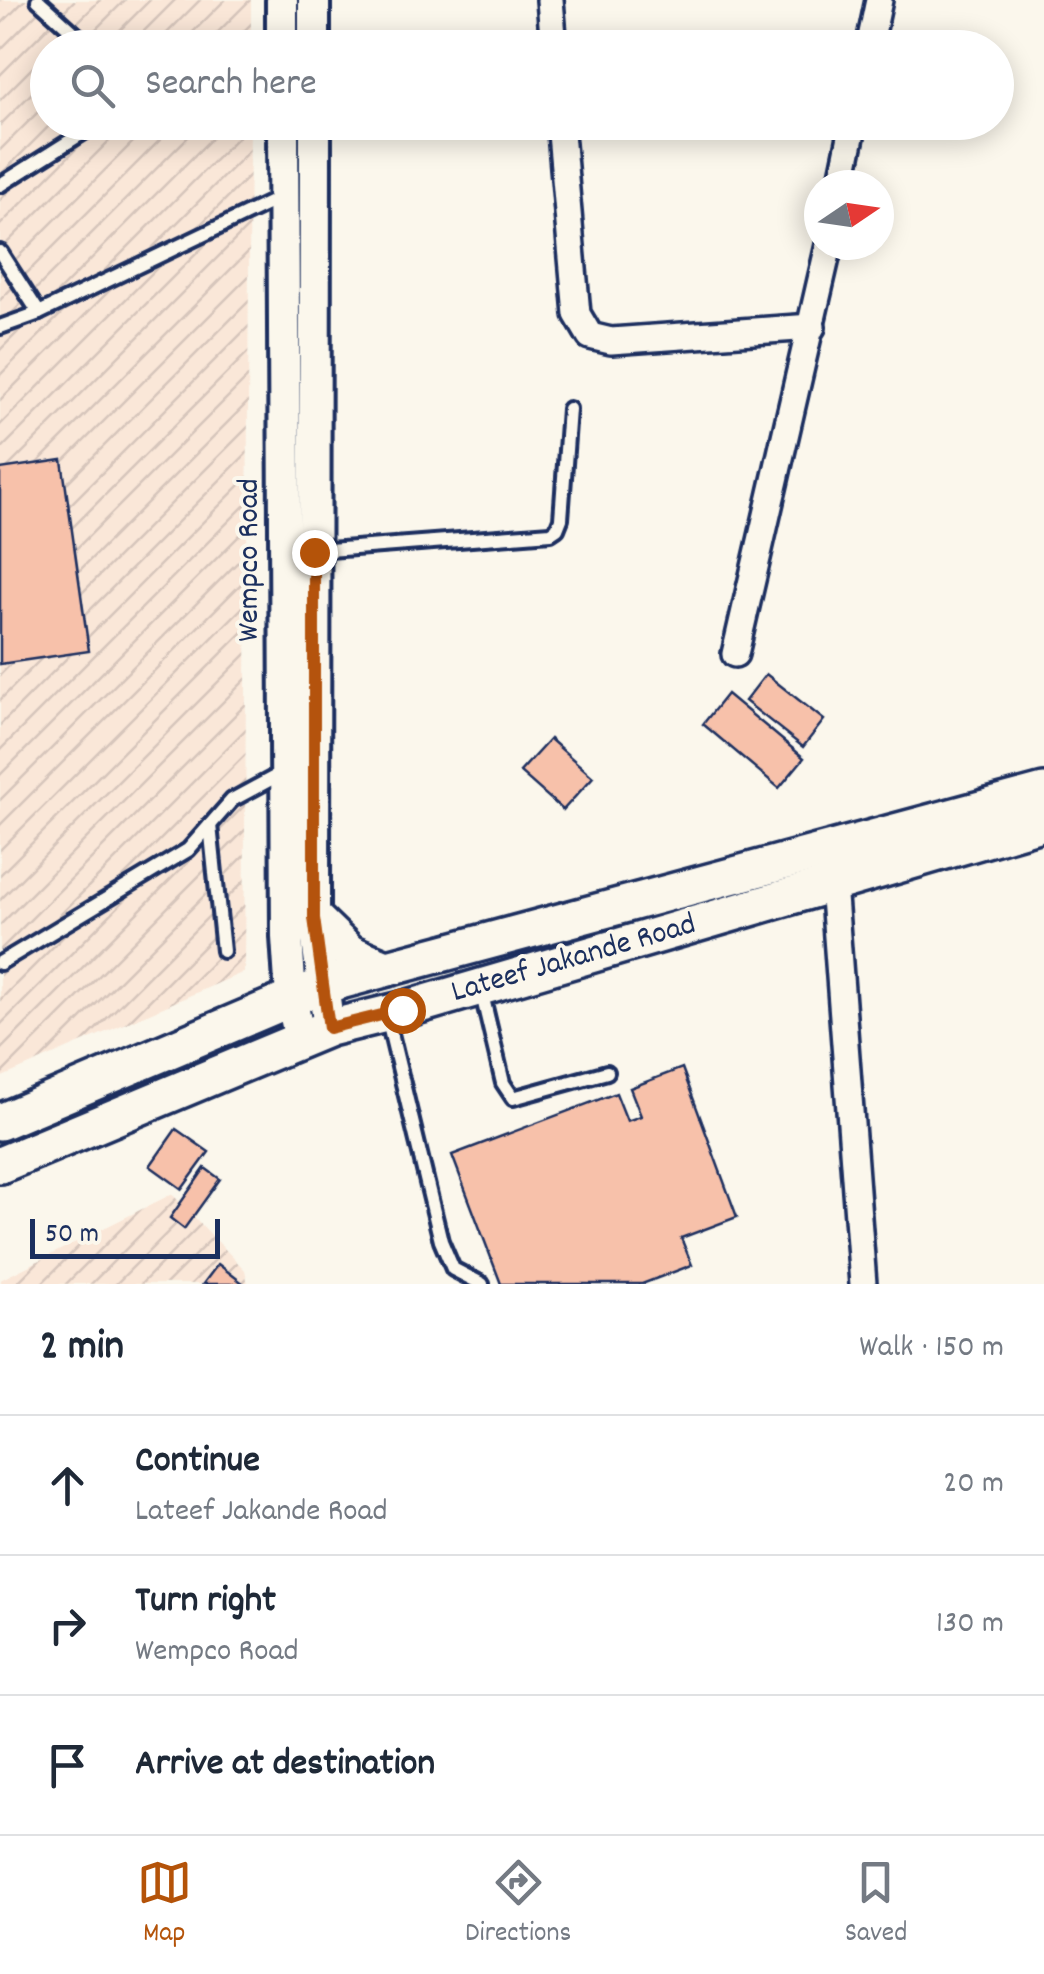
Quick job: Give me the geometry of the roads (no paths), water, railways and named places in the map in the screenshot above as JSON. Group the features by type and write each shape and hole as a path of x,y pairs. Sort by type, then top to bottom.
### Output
{"main road":[{"name":"Lateef Jakande Road","path":"0,1165 314,1034 480,987 1044,792"},
{"name":"Lateef Jakande Road","path":"0,1122 306,991 386,968 1044,822"},
{"path":"314,918 350,953 386,968"}],"street":[{"path":"282,0 282,30"},
{"path":"314,0 314,30"},
{"path":"550,0 552,30"},
{"path":"873,30 879,0"},
{"name":"Wempco Road","path":"283,140 287,938 306,991"},
{"name":"Wempco Road","path":"306,991 314,918 315,140"},
{"path":"562,140 577,314 590,336 611,341 812,326"},
{"path":"844,170 850,140"},
{"path":"735,654 826,260"},
{"path":"832,866 863,1284"},
{"path":"306,991 314,1034"}],"lane":[{"path":"38,0 71,30"},
{"path":"0,185 71,140"},
{"path":"0,327 39,314 284,196"},
{"path":"0,252 39,314"},
{"path":"314,552 551,533 561,519 569,408"},
{"path":"0,963 188,850 232,800 286,771"},
{"path":"210,825 223,951"},
{"path":"480,987 503,1084 513,1098 607,1072"},
{"path":"386,1014 440,1241 453,1269 482,1284"}]}
